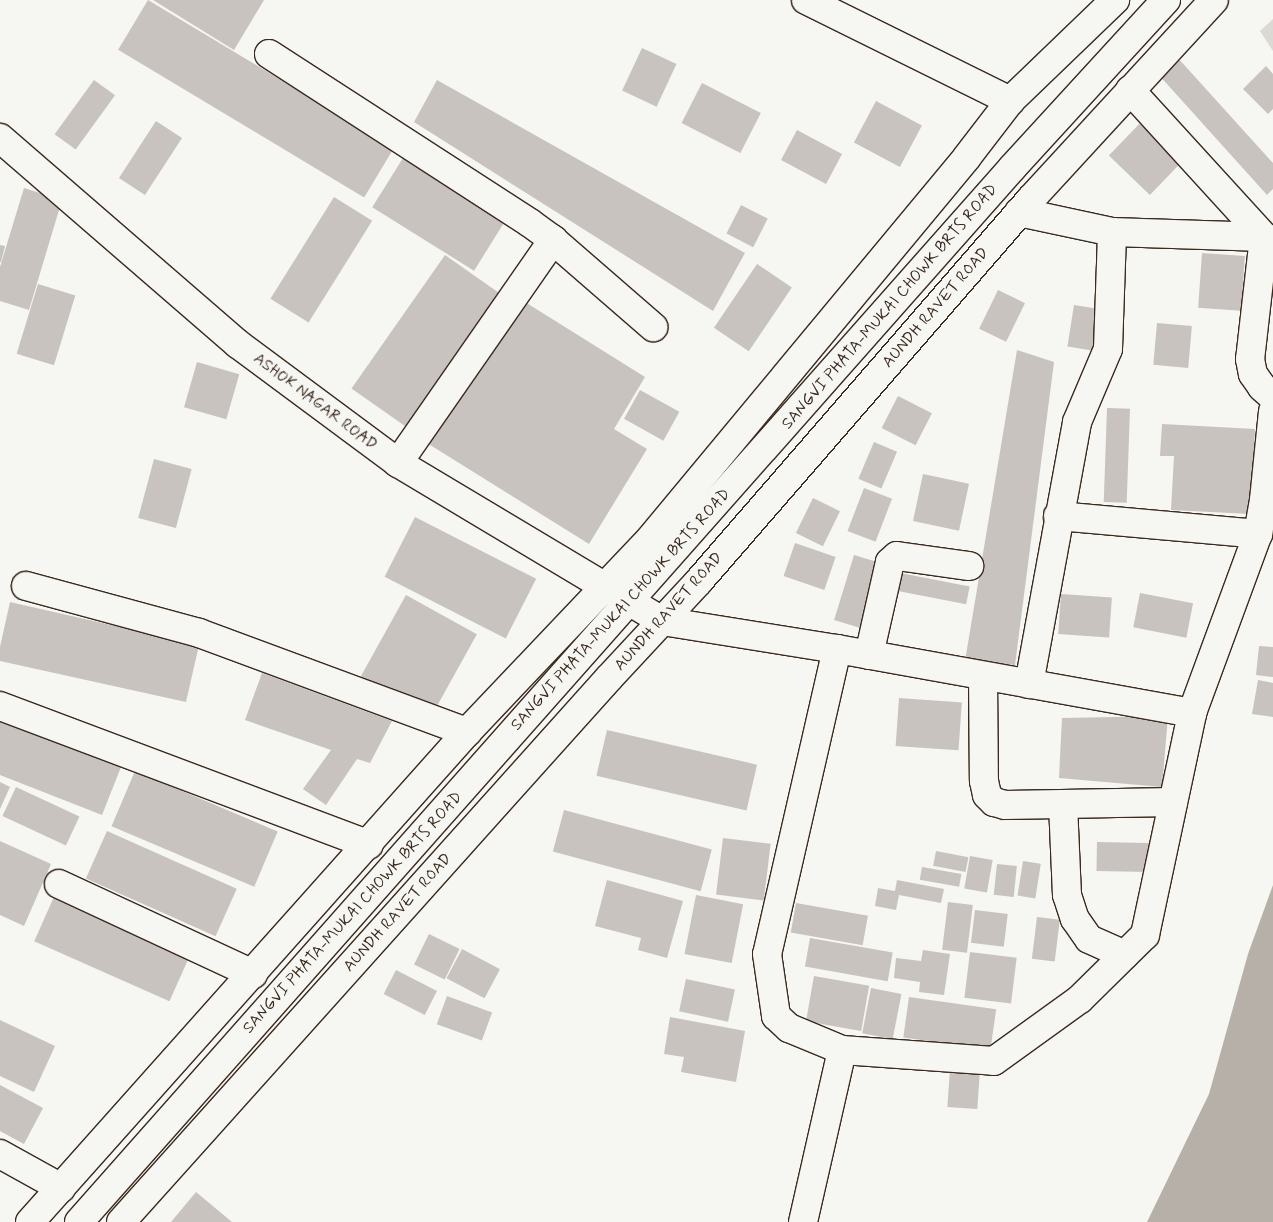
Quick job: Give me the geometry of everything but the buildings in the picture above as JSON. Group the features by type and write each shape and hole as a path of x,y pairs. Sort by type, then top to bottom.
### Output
{"street":[{"path":"806,0 1010,101"},
{"path":"30,1222 467,732 651,538 962,163 1010,101 1115,0"},
{"name":"SANGVI PHATA-MUKAI CHOWK BRTS ROAD","path":"79,1222 1012,168 1166,0"},
{"name":"AUNDH RAVET ROAD","path":"121,1222 699,581 1020,212 1214,0"},
{"path":"269,54 553,240 653,326"},
{"path":"1130,90 1269,239"},
{"name":"ASHOK NAGAR ROAD","path":"0,138 238,344 398,463 662,620"},
{"path":"1020,212 1112,232 1269,239"},
{"path":"1030,684 1058,516 1077,422 1108,348 1112,232"},
{"path":"1269,239 1250,359 1253,374 1262,388 1273,397"},
{"path":"398,463 553,240"},
{"path":"837,649 767,954 776,1016 789,1028 842,1050 994,1061 1080,999 1145,935 1192,713 1258,534 1264,500 1273,410"},
{"path":"1058,516 1258,534"},
{"path":"869,655 890,562 897,556 969,566"},
{"path":"26,586 199,633 467,732"},
{"path":"662,620 837,649 1192,713"},
{"path":"983,676 984,781 987,795 994,802 1005,805 1173,802"},
{"path":"0,706 368,845"},
{"path":"1063,804 1067,894 1075,919 1089,939 1125,954"},
{"path":"59,884 253,974"},
{"path":"803,1222 842,1050"},
{"path":"0,1154 61,1188"}],"shaded area":[{"path":"1273,19 1273,51 1260,31"},
{"path":"1273,885 1273,1222 1147,1222 1209,1094 1248,954"}]}
